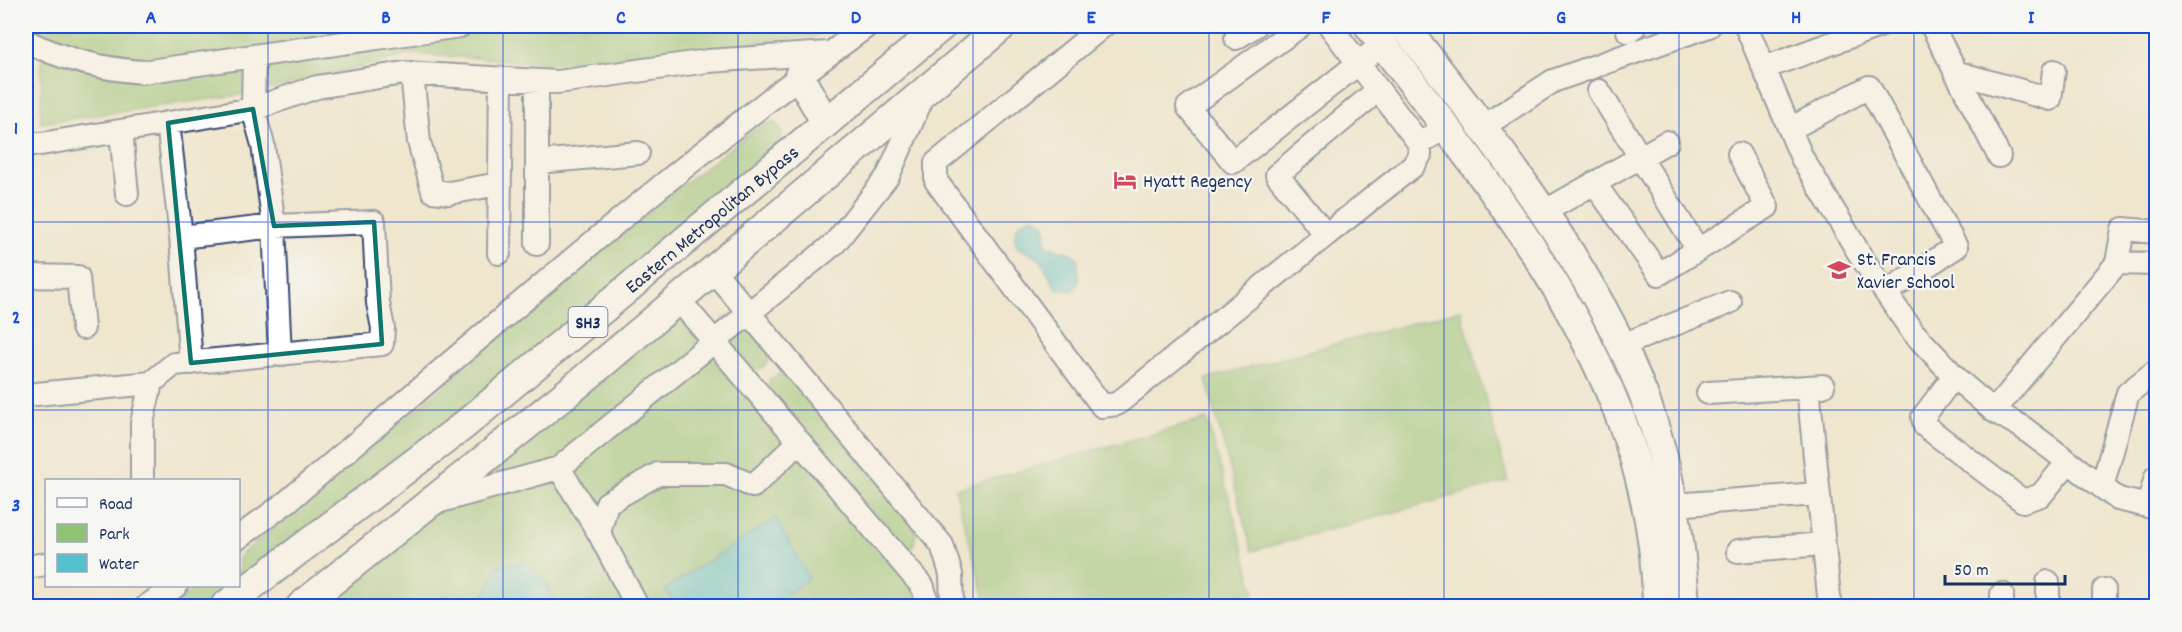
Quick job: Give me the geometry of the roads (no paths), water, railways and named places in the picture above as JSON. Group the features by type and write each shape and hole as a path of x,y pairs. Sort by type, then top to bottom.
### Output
{"main road":[{"name":"Eastern Metropolitan Bypass","path":"225,606 463,426 942,26"},
{"name":"Eastern Metropolitan Bypass","path":"301,606 431,504 1002,26"},
{"path":"1397,30 1481,128 1542,213 1593,292 1620,346 1651,416 1674,505 1670,578 1657,606"},
{"path":"1397,30 1446,128 1528,242 1569,307 1595,357 1623,425 1670,578 1685,606"},
{"path":"799,76 826,123"},
{"path":"1569,307 1593,292"}],"street":[{"path":"26,41 68,60 105,69 133,71 460,26"},
{"path":"240,537 288,501 604,235 799,76 867,26"},
{"path":"1103,26 936,163 936,181 1102,406 1117,404 1413,166 1420,155 1419,143 1330,26"},
{"path":"1299,26 1188,107 1233,162 1359,64 1397,30"},
{"path":"1481,128 1553,81 1709,26"},
{"path":"1746,26 1802,158 1862,258 1912,331 1954,376 1994,411 2022,427 2118,499 2152,507 2157,477"},
{"path":"1764,68 1879,26"},
{"path":"1932,26 1999,156"},
{"path":"26,144 253,109 317,87 412,73 558,82 708,61 830,53"},
{"path":"254,56 253,109 263,145 274,226 280,355"},
{"path":"1955,72 2050,99 2054,71"},
{"path":"412,73 419,142 433,191 449,194 499,184"},
{"path":"499,253 501,80"},
{"path":"537,81 537,244"},
{"path":"1790,129 1869,87 1956,247 1886,292"},
{"path":"431,504 559,468 835,243 888,176 926,90"},
{"path":"1326,236 1277,175 1378,90"},
{"path":"1599,91 1698,250"},
{"path":"168,123 181,237 191,363"},
{"path":"1419,143 1446,128"},
{"path":"121,131 127,194"},
{"path":"1542,213 1667,142"},
{"path":"538,162 638,153"},
{"path":"1594,183 1659,274 1767,207 1739,154"},
{"path":"26,395 151,383 174,364 382,344 383,328 378,303 374,222 274,226 181,237"},
{"path":"1994,411 2117,263 2124,229 2157,232"},
{"path":"2117,263 2157,264"},
{"path":"713,270 942,544 951,574 952,606"},
{"path":"26,276 78,277 83,328"},
{"path":"678,299 923,587 928,606"},
{"path":"1620,346 1730,302"},
{"path":"2102,487 2128,393 2157,371"},
{"path":"1954,376 1923,417 1925,426 2023,501 2041,495 2068,462"},
{"path":"142,479 142,423 151,383"},
{"path":"1708,393 1815,386 1817,494 1830,606"},
{"path":"599,533 607,503 658,474 726,474 753,486 799,442"},
{"path":"559,468 599,533 637,606"},
{"path":"1674,505 1817,494"},
{"path":"1738,551 1823,544"},
{"path":"26,567 45,564"},
{"path":"2048,582 2048,606"},
{"path":"147,606 172,587"}],"water":[{"path":"1035,217 1045,224 1046,244 1054,249 1071,253 1078,259 1079,281 1073,291 1057,290 1040,259 1017,247 1015,236 1017,227 1024,220"},
{"path":"776,518 809,578 770,606 677,606 665,589"},
{"path":"526,562 543,580 559,606 481,606 498,565"}],"place":[{"name":"Hyatt Regency","path":"1125,180"},
{"name":"St. Francis Xavier School","path":"1839,270"}]}
